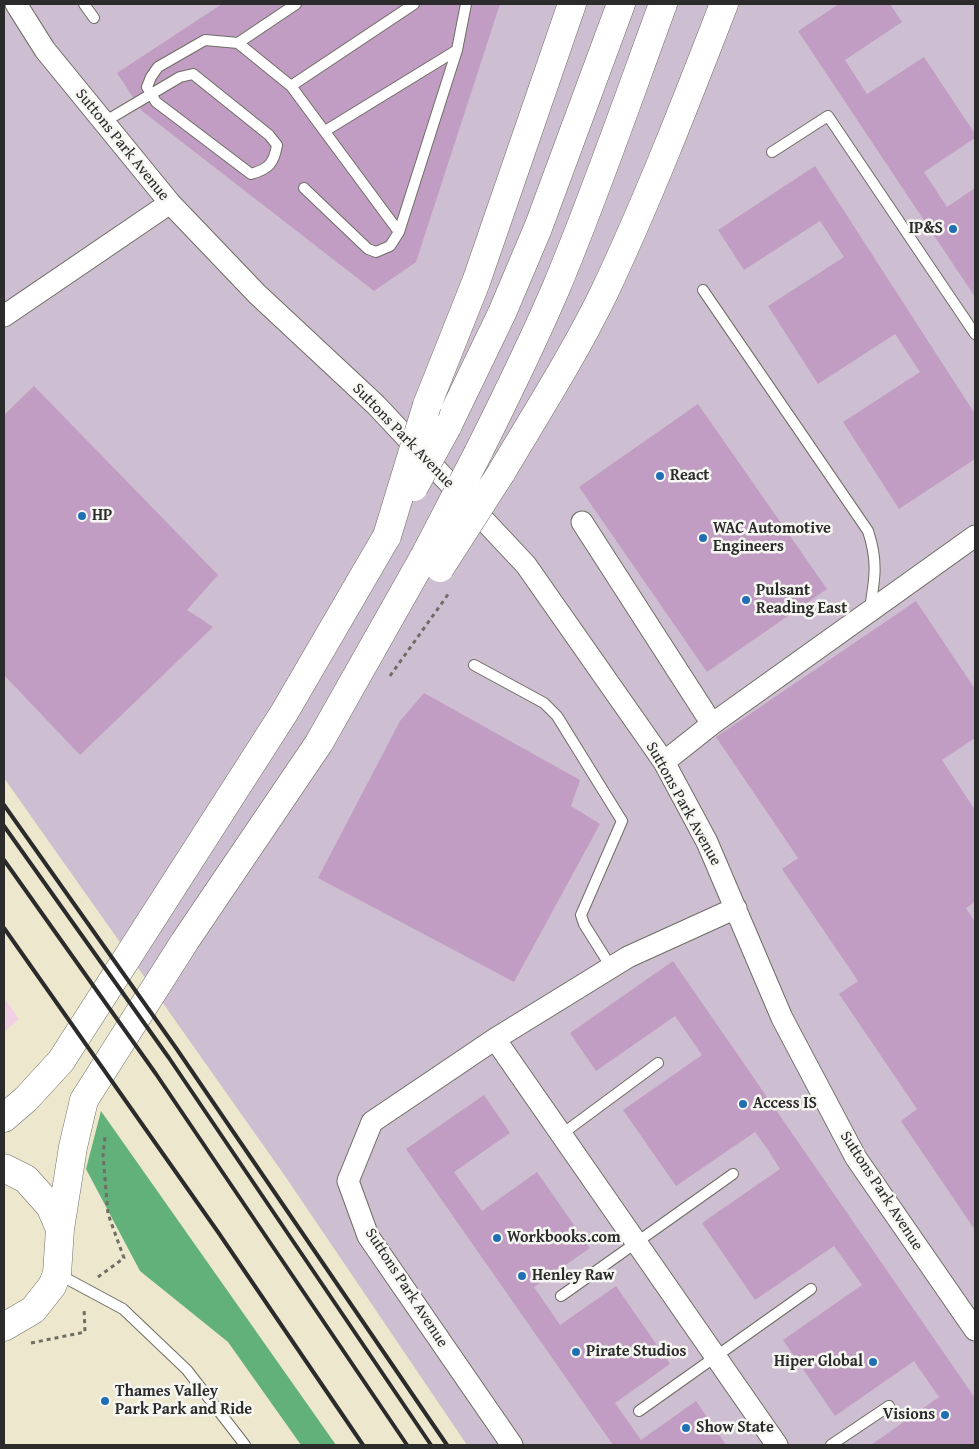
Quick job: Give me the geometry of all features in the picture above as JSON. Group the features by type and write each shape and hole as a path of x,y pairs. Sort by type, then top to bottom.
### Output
{"main road":[{"path":"387,536 427,405 476,282 572,4"},
{"path":"4,1118 26,1098 60,1061 284,712 387,536 447,427 502,313 538,228 621,4"},
{"path":"439,572 478,453 556,289 599,180 663,4"},
{"path":"4,1327 33,1310 52,1286 57,1274 60,1229 73,1148 84,1100 185,941 319,743 374,644 439,572 501,473 576,346 602,295 657,176 724,4"},
{"path":"4,1168 26,1179 50,1206 60,1229"}],"street":[{"name":"Suttons Park Avenue","path":"16,4 45,50 170,203 257,294 376,405 526,565 664,762 707,842 782,1018 856,1158 975,1330"},
{"path":"4,316 170,203"},
{"path":"582,522 712,724"},
{"path":"664,762 712,724 975,536"},
{"name":"Suttons Park Avenue","path":"512,1445 368,1236 348,1181 372,1122 495,1039 628,956 736,908"},
{"path":"495,1039 777,1445"}],"lane":[{"path":"84,4 94,18"},
{"path":"238,43 296,4"},
{"path":"291,86 414,4"},
{"path":"304,188 368,249 376,252 390,246 398,232 458,50 466,4"},
{"path":"104,122 138,102 146,97 154,92 180,77 193,74 269,135 277,145 275,158 262,171 251,174 156,102 152,94 148,87 151,77 158,67 205,40 238,43 291,86 398,232"},
{"path":"325,131 458,50"},
{"path":"772,152 828,116 975,334"},
{"path":"703,290 868,531 875,551 875,580 869,612"},
{"path":"474,665 544,703 557,716 622,821 581,915 584,924 611,967"},
{"path":"562,1134 658,1063"},
{"path":"561,1296 733,1174"},
{"path":"57,1274 123,1309 187,1370 246,1445"},
{"path":"639,1411 811,1289"},
{"path":"831,1445 889,1406"}],"path":[{"path":"389,678 439,572"},
{"path":"26,1344 85,1332 84,1287 124,1258 108,1214 103,1155 105,1135"}],"shaded area":[{"path":"4,4 975,4 975,1445 467,1445 285,1176 4,778"},
{"path":"4,997 19,1019 4,1032"}],"green space":[{"path":"101,1111 336,1445 301,1445 228,1342 140,1271 86,1169"}],"building":[{"path":"222,4 500,4 416,262 374,291 142,111 117,73"},
{"path":"839,4 890,4 902,22 845,60 867,94 924,57 975,134 975,138 924,172 947,207 975,188 975,297 798,31"},
{"path":"815,166 975,414 975,459 899,509 843,422 920,372 895,334 818,384 768,306 844,257 820,221 744,270 718,230"},
{"name":"HP","path":"34,386 218,575 187,610 213,627 80,755 4,675 4,415"},
{"path":"698,404 827,589 707,672 579,487"},
{"path":"916,601 975,689 975,738 942,760 975,810 975,902 966,908 975,922 975,1230 901,1121 917,1109 839,994 858,981 782,869 798,858 716,737"},
{"path":"424,693 580,780 571,806 600,824 514,982 318,878 400,721"},
{"path":"673,961 975,1398 975,1445 871,1445 939,1397 914,1361 835,1416 783,1340 862,1285 834,1246 755,1300 702,1223 780,1169 768,1150 755,1132 676,1186 623,1110 702,1055 675,1016 596,1071 570,1033"},
{"path":"484,1095 510,1133 454,1172 482,1211 537,1172 590,1248 534,1287 560,1325 616,1286 670,1364 615,1403 641,1440 696,1401 726,1445 613,1445 406,1149"}],"railway":[{"path":"4,805 176,1048 447,1445"},
{"path":"4,826 169,1058 431,1445"},
{"path":"4,860 156,1074 407,1445"},
{"path":"4,928 218,1232 363,1445"}],"place":[{"name":"IP&S","path":"953,229"},
{"name":"React","path":"660,476"},
{"name":"HP","path":"82,516"},
{"name":"WAC Automotive Engineers","path":"703,538"},
{"name":"Pulsant Reading East","path":"746,600"},
{"name":"Access IS","path":"743,1104"},
{"name":"Workbooks.com","path":"497,1238"},
{"name":"Henley Raw","path":"522,1276"},
{"name":"Pirate Studios","path":"576,1352"},
{"name":"Hiper Global","path":"873,1362"},
{"name":"Thames Valley Park Park and Ride","path":"105,1401"},
{"name":"Visions","path":"945,1415"},
{"name":"Show State","path":"686,1428"}]}
